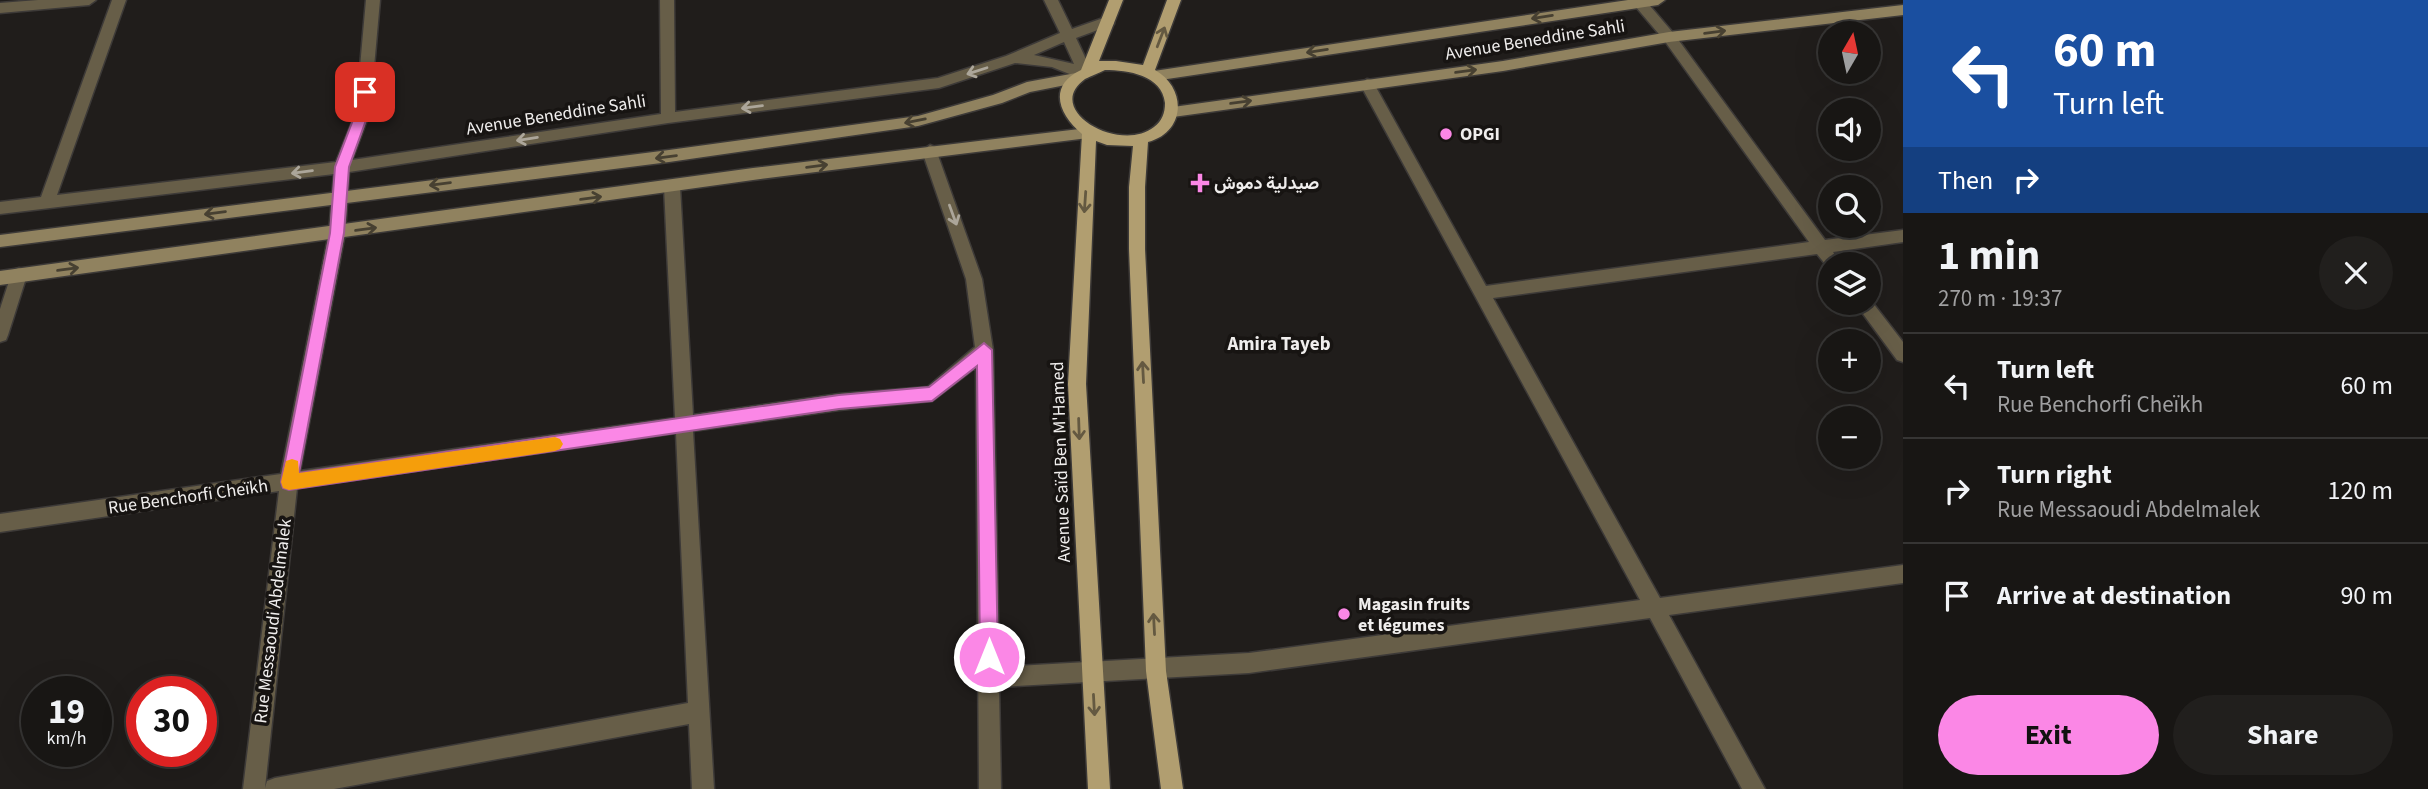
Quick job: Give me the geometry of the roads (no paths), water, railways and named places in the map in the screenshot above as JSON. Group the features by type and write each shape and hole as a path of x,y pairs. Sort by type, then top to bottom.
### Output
{"main road":[{"path":"1082,74 1104,65 1121,65 1151,74 1166,86 1173,99 1173,112 1168,124 1156,134 1141,140 1106,140 1089,133 1068,113 1065,100 1068,88 1082,74 1109,21 1116,0"},
{"path":"1151,74 1174,0"},
{"name":"Avenue Saïd Ben M'Hamed","path":"1089,133 1077,384 1098,789"},
{"path":"1141,140 1136,187 1137,249 1157,671 1172,789"}],"street":[{"path":"0,8 89,0"},
{"path":"47,202 119,0"},
{"name":"Rue Messaoudi Abdelmalek","path":"254,789 289,482 337,233 342,167 363,112 373,0"},
{"path":"667,0 668,118"},
{"path":"1051,0 1082,74"},
{"name":"Avenue Beneddine Sahli","path":"1151,74 1658,0"},
{"path":"1638,1 1668,37 1825,252"},
{"name":"Avenue Beneddine Sahli","path":"1173,112 1503,66 1668,37 1903,10"},
{"name":"Avenue Beneddine Sahli","path":"0,208 342,167 668,118 939,83 1011,59 1109,21"},
{"path":"1011,59 1041,59 1060,63 1069,65 1082,74"},
{"path":"0,241 669,156 918,121 997,99 1027,87 1082,74"},
{"path":"1367,84 1754,789"},
{"path":"0,278 930,151 1089,133"},
{"path":"930,151 974,279 984,350 990,789"},
{"path":"672,187 703,789"},
{"path":"1483,293 1903,236"},
{"path":"0,335 19,275"},
{"path":"1872,315 1903,355"},
{"name":"Rue Benchorfi Cheïkh","path":"0,523 839,402 932,394 984,350"},
{"path":"989,678 1091,671 1157,671 1249,663 1903,574"},
{"path":"275,789 698,712"}],"place":[{"name":"OPGI","path":"1446,134"},
{"name":"صيدلية دموش","path":"1200,183"},
{"name":"Magasin fruits et légumes","path":"1344,614"}],"district":[{"name":"Amira Tayeb","path":"1279,344"}]}
